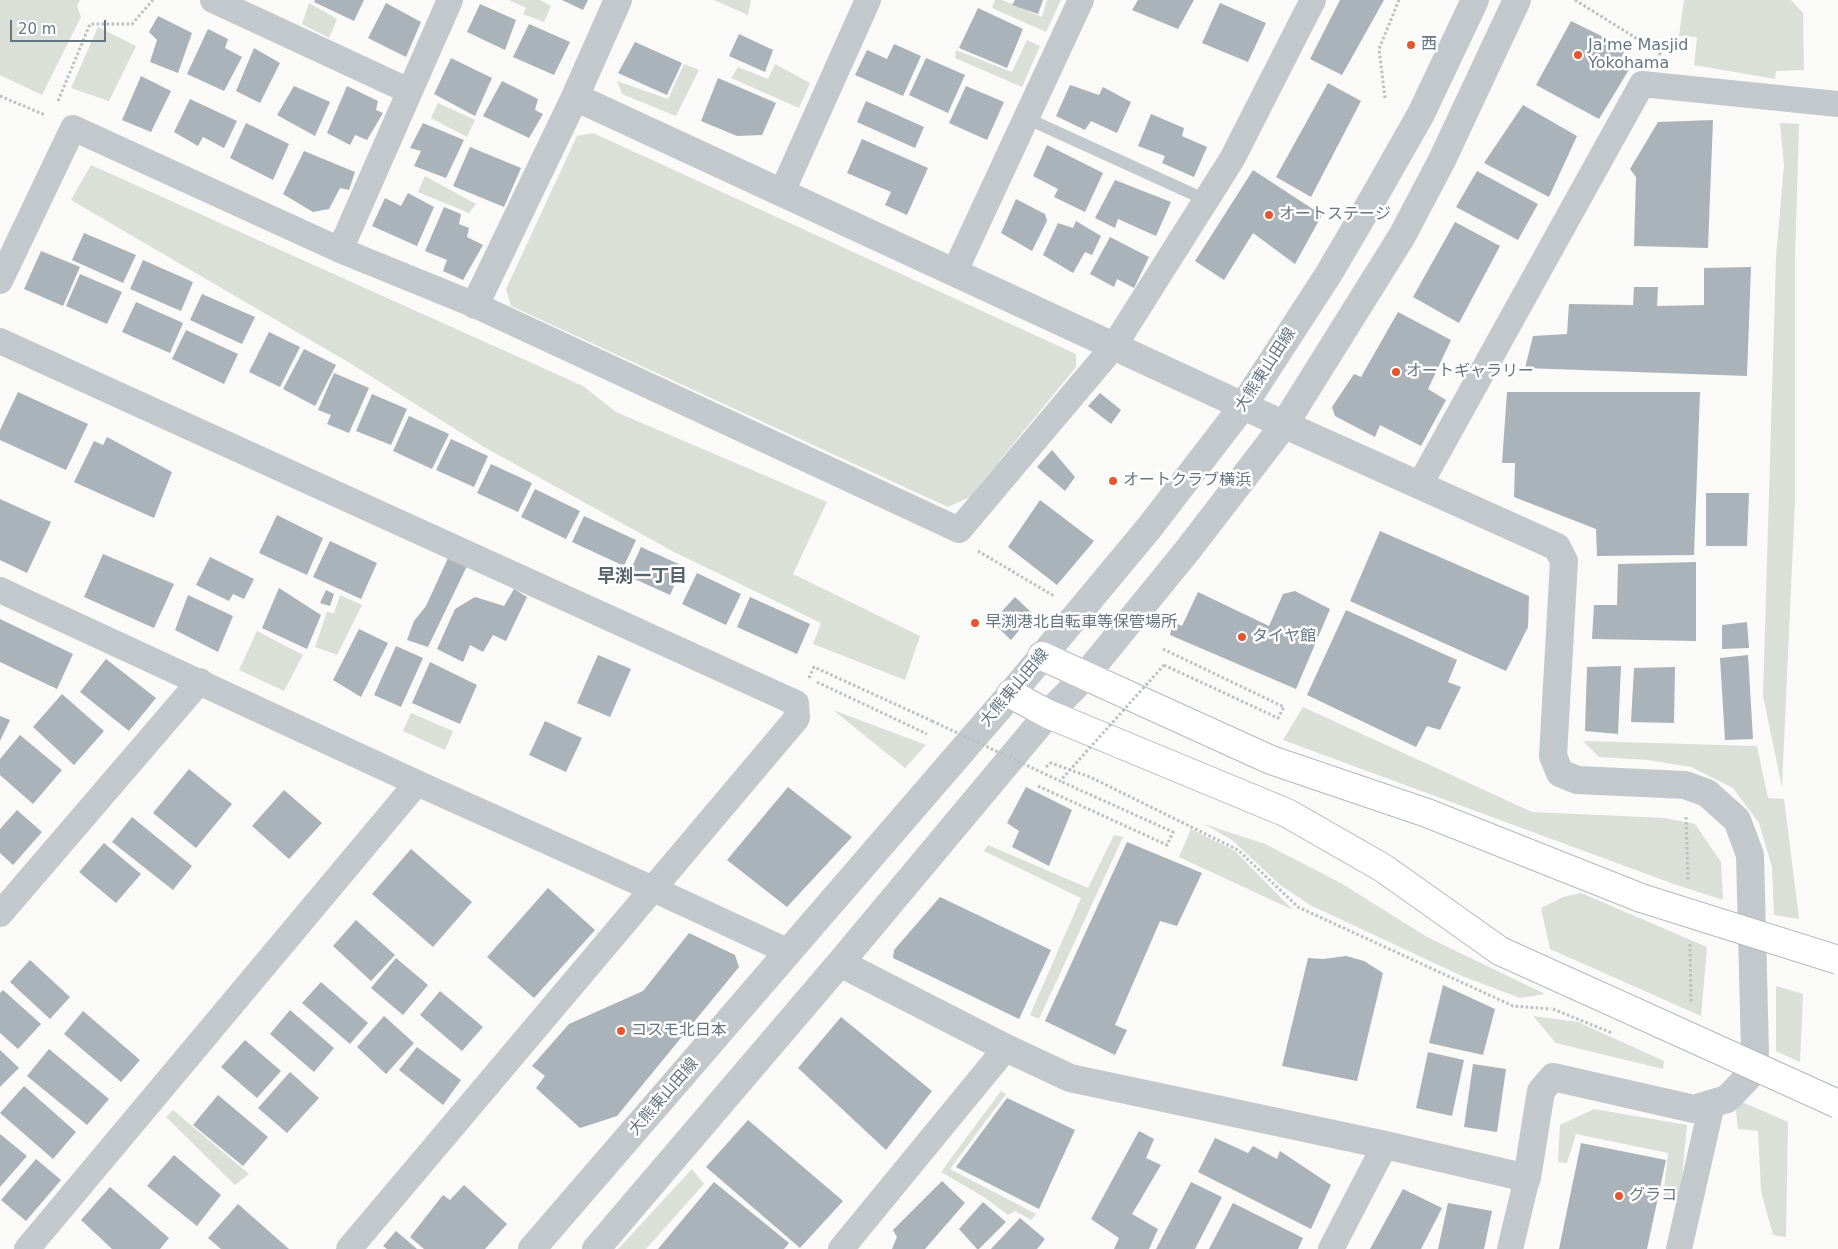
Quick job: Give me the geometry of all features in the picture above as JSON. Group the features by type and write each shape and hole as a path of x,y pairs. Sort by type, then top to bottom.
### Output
{"highway":[{"path":"1042,656 1271,760 1427,813 1641,898 1838,960"},
{"path":"1011,694 1048,714 1287,813 1383,868 1500,951 1838,1104"}],"street":[{"path":"213,0 409,91"},
{"path":"340,250 450,0"},
{"path":"475,305 575,97 618,0"},
{"path":"782,192 868,0"},
{"path":"954,273 1081,0"},
{"path":"0,281 62,123 340,250 475,305 959,530 1114,346 1232,159 1314,0"},
{"name":"大熊東山田線","path":"532,1249 1011,694 1150,528 1243,406 1328,275 1421,114 1475,0"},
{"path":"596,1249 840,963 1048,714 1085,676 1187,551 1284,425 1402,236 1442,160 1516,0"},
{"path":"1419,486 1642,84 1838,104"},
{"path":"575,97 1284,425 1557,548 1564,561 1553,756 1560,773 1577,780 1685,785 1707,793 1737,820 1750,856 1755,1052 1752,1074 1727,1099 1694,1109 1553,1077 1541,1091 1527,1178 1510,1249"},
{"path":"0,341 796,703 797,718 349,1249"},
{"path":"0,590 417,783 654,889 789,952"},
{"path":"0,914 200,681"},
{"path":"27,1249 417,783"},
{"path":"840,963 1006,1048 1070,1078 1385,1145 1527,1178"},
{"path":"851,1245 1006,1048"},
{"path":"1679,1249 1712,1104"},
{"path":"1331,1249 1385,1145"}],"lane":[{"path":"1026,118 1206,200"}],"path":[{"path":"0,96 62,123 90,24 132,24 153,0"},
{"path":"1385,98 1379,49 1399,0"},
{"path":"1575,0 1660,53 1642,84"},
{"path":"959,530 961,542 1049,592"},
{"path":"1060,781 1164,665 1278,718 1284,707 1163,649"},
{"path":"927,734 809,678 814,667 1173,832 1166,845 1038,786"},
{"path":"1034,774 1051,763 1090,777 1238,850 1298,907 1513,1006 1554,1009"}],"shaded area":[{"path":"0,0 80,0 77,6 81,17 42,95 0,75"},
{"path":"509,0 540,0 551,6 544,22 523,14 526,8"},
{"path":"714,0 751,0 748,15"},
{"path":"995,0 1002,0 1042,17 1047,0 1061,0 1046,32 992,8"},
{"path":"1684,0 1791,0 1803,13 1804,70 1776,71 1775,79 1694,65 1697,37 1679,36"},
{"path":"309,3 337,19 329,38 302,24"},
{"path":"98,27 136,46 109,101 71,88"},
{"path":"1027,40 1040,46 1022,87 955,58 956,50 1012,72"},
{"path":"684,64 699,70 676,116 622,94 617,81 668,99"},
{"path":"775,64 810,83 799,108 731,78 738,67 768,79"},
{"path":"438,103 475,120 467,137 431,118"},
{"path":"1780,123 1799,124 1795,257 1795,501 1782,787 1763,696 1776,258 1784,165"},
{"path":"593,133 1076,354 1076,367 970,497 948,507 511,306 506,289 577,136"},
{"path":"91,165 583,386 616,412 827,502 793,574 920,636 905,680 813,644 821,623 674,552 484,447 348,362 71,200"},
{"path":"425,176 476,204 469,213 418,192"},
{"path":"340,595 362,605 337,655 315,647 327,612 334,613"},
{"path":"257,631 303,655 284,691 239,670"},
{"path":"1303,707 1532,812 1665,818 1695,824 1721,862 1723,900 1671,883 1283,740"},
{"path":"833,710 926,745 905,768"},
{"path":"411,713 453,731 445,750 403,731"},
{"path":"1583,741 1757,746 1768,798 1784,799 1799,919 1774,915 1772,867 1759,823 1733,788 1691,767 1648,760 1599,757"},
{"path":"1204,824 1265,844 1341,883 1427,937 1545,994 1520,998 1462,976 1310,905 1279,884 1232,840"},
{"path":"1191,829 1235,851 1293,910 1179,857"},
{"path":"1114,835 1123,837 1039,1019 1030,1015 1081,898 984,851 988,845 1088,888"},
{"path":"1581,893 1707,947 1701,1016 1550,949 1541,908 1563,897"},
{"path":"1776,986 1803,994 1800,1062 1776,1051"},
{"path":"1533,1016 1578,1022 1664,1061 1663,1069 1556,1043"},
{"path":"1001,1091 1006,1094 950,1169 1036,1214 1031,1220 1015,1211 1008,1215 984,1197 941,1172"},
{"path":"1740,1101 1788,1122 1786,1237 1773,1235 1761,1191 1758,1131 1738,1129 1736,1111"},
{"path":"1594,1109 1687,1125 1680,1199 1663,1199 1668,1153 1576,1134 1567,1163 1558,1162 1560,1125"},
{"path":"173,1110 249,1174 235,1185 166,1117"},
{"path":"692,1169 704,1184 646,1249 618,1249"}],"building":[{"path":"315,0 364,0 354,21 314,2"},
{"path":"562,0 588,0 583,10"},
{"path":"1015,0 1043,0 1038,14 1012,5"},
{"path":"1138,0 1194,0 1178,29 1132,10"},
{"path":"1340,0 1384,0 1342,75 1310,59"},
{"path":"386,3 421,22 406,57 368,38"},
{"path":"1220,3 1266,23 1248,62 1202,43"},
{"path":"480,4 516,20 505,50 467,32"},
{"path":"978,8 1023,29 1007,68 959,48"},
{"path":"158,16 192,33 178,73 150,62 157,40 149,32"},
{"path":"1571,21 1626,48 1619,62 1630,68 1599,119 1536,85"},
{"path":"529,24 570,42 554,75 513,57"},
{"path":"208,29 228,39 225,48 242,57 224,91 187,74"},
{"path":"739,34 773,50 765,72 729,56"},
{"path":"635,42 682,63 667,95 618,73"},
{"path":"894,44 921,56 903,96 855,75 867,50 887,59"},
{"path":"254,48 280,63 260,103 236,91"},
{"path":"451,58 492,78 475,116 434,94"},
{"path":"926,58 965,75 948,113 909,95"},
{"path":"141,76 171,91 151,132 122,120"},
{"path":"718,78 776,103 762,135 737,136 701,121"},
{"path":"502,81 538,99 535,110 543,114 529,138 483,116"},
{"path":"1328,83 1361,101 1311,197 1276,177"},
{"path":"1070,85 1099,95 1103,87 1131,102 1117,133 1091,121 1085,130 1056,116"},
{"path":"294,86 330,102 315,136 277,115"},
{"path":"347,86 378,101 376,110 383,113 367,140 355,135 350,145 327,133"},
{"path":"966,86 1004,102 987,140 949,123"},
{"path":"190,99 237,121 224,148 203,137 198,146 174,132"},
{"path":"866,101 924,127 915,148 857,122"},
{"path":"1523,105 1577,136 1549,197 1484,163"},
{"path":"1151,114 1184,128 1182,136 1207,147 1194,177 1162,163 1165,156 1138,146"},
{"path":"1713,120 1708,248 1634,246 1636,177 1630,169 1658,122"},
{"path":"246,123 289,144 273,180 230,158"},
{"path":"423,123 464,140 446,178 414,166 421,151 410,148"},
{"path":"862,139 928,168 907,215 885,205 891,192 847,173"},
{"path":"1047,145 1103,173 1085,212 1054,197 1058,189 1033,176"},
{"path":"470,147 521,168 504,207 453,186"},
{"path":"304,151 355,172 349,190 340,188 329,209 313,212 283,194"},
{"path":"1253,170 1322,215 1295,264 1253,233 1224,280 1195,261"},
{"path":"1477,171 1538,204 1518,240 1456,207"},
{"path":"1115,180 1171,202 1156,236 1118,219 1115,228 1095,218"},
{"path":"408,193 434,207 417,246 372,226 385,198 401,206"},
{"path":"1016,199 1045,214 1047,221 1032,251 1001,233"},
{"path":"444,207 461,214 459,224 469,228 467,237 483,245 463,280 443,271 447,260 425,251"},
{"path":"1076,221 1101,236 1092,255 1085,252 1073,273 1043,255 1058,223 1073,228"},
{"path":"1455,222 1500,246 1459,323 1413,297"},
{"path":"84,233 136,255 123,283 72,260"},
{"path":"1110,237 1149,257 1134,288 1117,279 1114,287 1090,274"},
{"path":"41,251 80,267 63,306 24,289"},
{"path":"143,260 193,282 181,311 130,289"},
{"path":"1751,267 1747,376 1525,368 1533,336 1567,334 1569,304 1633,305 1634,287 1658,287 1657,306 1704,305 1704,268"},
{"path":"80,274 122,292 107,324 66,306"},
{"path":"202,294 255,317 242,344 190,320"},
{"path":"136,302 183,323 170,353 122,332"},
{"path":"1398,312 1451,340 1428,389 1446,400 1421,446 1380,425 1375,437 1335,416 1332,407 1354,374 1361,377"},
{"path":"186,330 238,354 224,384 172,359"},
{"path":"269,332 300,347 280,387 249,372"},
{"path":"304,349 336,365 315,406 283,389"},
{"path":"334,373 369,388 349,433 327,424 331,415 318,410"},
{"path":"18,392 88,424 66,470 0,440 0,430"},
{"path":"1507,392 1700,392 1694,555 1597,556 1596,529 1514,497 1515,463 1502,463"},
{"path":"1100,393 1121,410 1111,424 1088,406"},
{"path":"372,394 407,409 391,445 356,431"},
{"path":"409,416 449,434 432,469 393,451"},
{"path":"107,437 172,472 154,518 74,482 94,441 103,445"},
{"path":"451,439 488,456 474,487 436,470"},
{"path":"1052,450 1075,477 1065,491 1037,467"},
{"path":"491,464 532,483 518,512 477,493"},
{"path":"535,489 580,511 566,539 521,517"},
{"path":"1706,493 1749,493 1747,546 1706,546"},
{"path":"0,499 51,522 27,573 0,560"},
{"path":"1040,500 1094,541 1057,585 1008,547"},
{"path":"277,515 323,538 307,575 259,553"},
{"path":"584,516 636,540 624,566 572,542"},
{"path":"1380,531 1529,596 1528,627 1506,671 1350,601"},
{"path":"330,541 377,563 361,599 313,577"},
{"path":"641,547 683,566 670,595 628,576"},
{"path":"103,554 174,584 154,628 84,597"},
{"path":"210,557 254,579 244,599 233,594 229,601 196,585"},
{"path":"448,558 467,566 428,647 407,640 414,621 426,606"},
{"path":"1696,562 1696,641 1592,639 1594,605 1617,605 1618,564"},
{"path":"697,573 741,594 726,625 682,604"},
{"path":"279,588 321,615 307,649 262,628"},
{"path":"514,589 527,597 506,641 493,635 483,652 470,645 463,662 437,649 455,609 475,597 504,606"},
{"path":"326,590 334,594 330,606 320,603"},
{"path":"1295,591 1330,609 1296,689 1170,635 1173,622 1182,626 1198,592 1269,626 1283,594"},
{"path":"188,595 233,616 218,652 175,630"},
{"path":"750,597 810,624 797,654 737,627"},
{"path":"1015,597 1033,614 1011,640 992,622"},
{"path":"1346,610 1457,660 1448,682 1461,687 1440,730 1427,726 1416,747 1307,695"},
{"path":"0,619 73,654 57,689 0,662"},
{"path":"1747,622 1749,648 1722,649 1722,625"},
{"path":"359,629 388,643 361,697 333,680"},
{"path":"396,646 423,658 401,707 374,695"},
{"path":"598,655 631,669 610,717 577,703"},
{"path":"1748,655 1753,739 1725,740 1720,658"},
{"path":"106,659 156,698 129,731 80,692"},
{"path":"430,662 477,685 460,724 412,703"},
{"path":"1621,666 1618,734 1585,731 1587,667"},
{"path":"1675,667 1674,723 1631,722 1634,668"},
{"path":"62,694 104,731 74,765 33,727"},
{"path":"0,716 10,720 0,741"},
{"path":"545,721 582,738 566,772 529,755"},
{"path":"20,735 62,770 33,804 0,775 0,759"},
{"path":"189,769 232,804 196,848 153,813"},
{"path":"788,787 852,837 787,907 727,860"},
{"path":"1026,787 1072,810 1049,866 1012,847 1019,831 1007,823"},
{"path":"284,790 322,823 289,859 252,826"},
{"path":"17,810 42,832 13,865 0,853 0,829"},
{"path":"132,817 192,866 173,890 112,842"},
{"path":"1127,842 1202,873 1177,926 1160,921 1115,1025 1127,1030 1115,1055 1045,1021"},
{"path":"104,843 141,874 116,903 79,872"},
{"path":"411,849 472,902 433,947 372,894"},
{"path":"548,888 595,930 534,998 487,957"},
{"path":"940,897 1051,950 1019,1019 893,958 894,950"},
{"path":"356,920 395,955 371,981 333,946"},
{"path":"689,933 735,955 739,967 617,1116 580,1128 536,1088 545,1076 532,1066 569,1024 643,991"},
{"path":"1346,956 1364,961 1383,973 1357,1081 1282,1066 1308,958 1323,959"},
{"path":"396,958 428,985 403,1015 371,988"},
{"path":"30,960 70,997 50,1019 10,982"},
{"path":"321,982 368,1023 350,1044 302,1003"},
{"path":"1443,985 1495,1009 1483,1055 1429,1043"},
{"path":"3,990 41,1024 18,1049 0,1033 0,993"},
{"path":"440,991 483,1027 462,1051 420,1015"},
{"path":"290,1010 334,1048 314,1072 270,1034"},
{"path":"83,1011 140,1060 121,1082 64,1034"},
{"path":"384,1016 414,1043 386,1074 357,1047"},
{"path":"841,1017 932,1091 886,1150 798,1068"},
{"path":"245,1040 281,1071 257,1098 221,1067"},
{"path":"417,1047 461,1080 443,1105 399,1070"},
{"path":"49,1049 109,1099 87,1125 27,1076"},
{"path":"0,1050 19,1068 0,1087"},
{"path":"1428,1052 1464,1060 1452,1116 1416,1108"},
{"path":"1473,1064 1506,1069 1497,1132 1464,1127"},
{"path":"290,1072 319,1098 287,1133 258,1108"},
{"path":"24,1086 76,1132 53,1159 0,1113"},
{"path":"218,1095 268,1137 243,1166 193,1125"},
{"path":"1007,1098 1075,1130 1039,1209 956,1167"},
{"path":"748,1120 843,1201 800,1248 706,1167"},
{"path":"1139,1131 1154,1139 1146,1158 1161,1165 1132,1214 1158,1229 1149,1249 1114,1249 1119,1238 1091,1219"},
{"path":"0,1134 27,1156 0,1187"},
{"path":"1215,1138 1248,1153 1253,1146 1277,1159 1280,1151 1331,1185 1311,1229 1198,1172"},
{"path":"1581,1143 1666,1160 1647,1249 1559,1249"},
{"path":"174,1155 221,1195 197,1226 147,1186"},
{"path":"36,1159 61,1180 26,1221 1,1200"},
{"path":"942,1181 965,1203 925,1249 892,1249 897,1237 893,1230"},
{"path":"714,1182 789,1243 784,1249 658,1249"},
{"path":"1191,1182 1222,1197 1195,1249 1156,1249"},
{"path":"464,1185 507,1224 485,1249 424,1249 410,1237 443,1195 450,1200"},
{"path":"110,1187 169,1238 160,1249 112,1249 81,1220"},
{"path":"1403,1189 1442,1208 1421,1249 1370,1249"},
{"path":"983,1202 1006,1222 977,1249 959,1229"},
{"path":"1233,1203 1303,1238 1298,1249 1209,1249"},
{"path":"1448,1203 1492,1211 1484,1249 1438,1249"},
{"path":"238,1204 289,1249 221,1249 208,1238"},
{"path":"1020,1218 1045,1239 1037,1249 991,1249"},
{"path":"396,1231 417,1249 387,1249 383,1246"}],"place":[{"name":"西","path":"1411,45"},
{"name":"Ja'me Masjid Yokohama","path":"1578,55"},
{"name":"オートステージ","path":"1269,215"},
{"name":"オートギャラリー","path":"1396,372"},
{"name":"オートクラブ横浜","path":"1113,481"},
{"name":"早渕港北自転車等保管場所","path":"975,623"},
{"name":"タイヤ館","path":"1242,637"},
{"name":"コスモ北日本","path":"621,1031"},
{"name":"グラコ","path":"1619,1196"}],"district":[{"name":"早渕一丁目","path":"642,577"}]}
